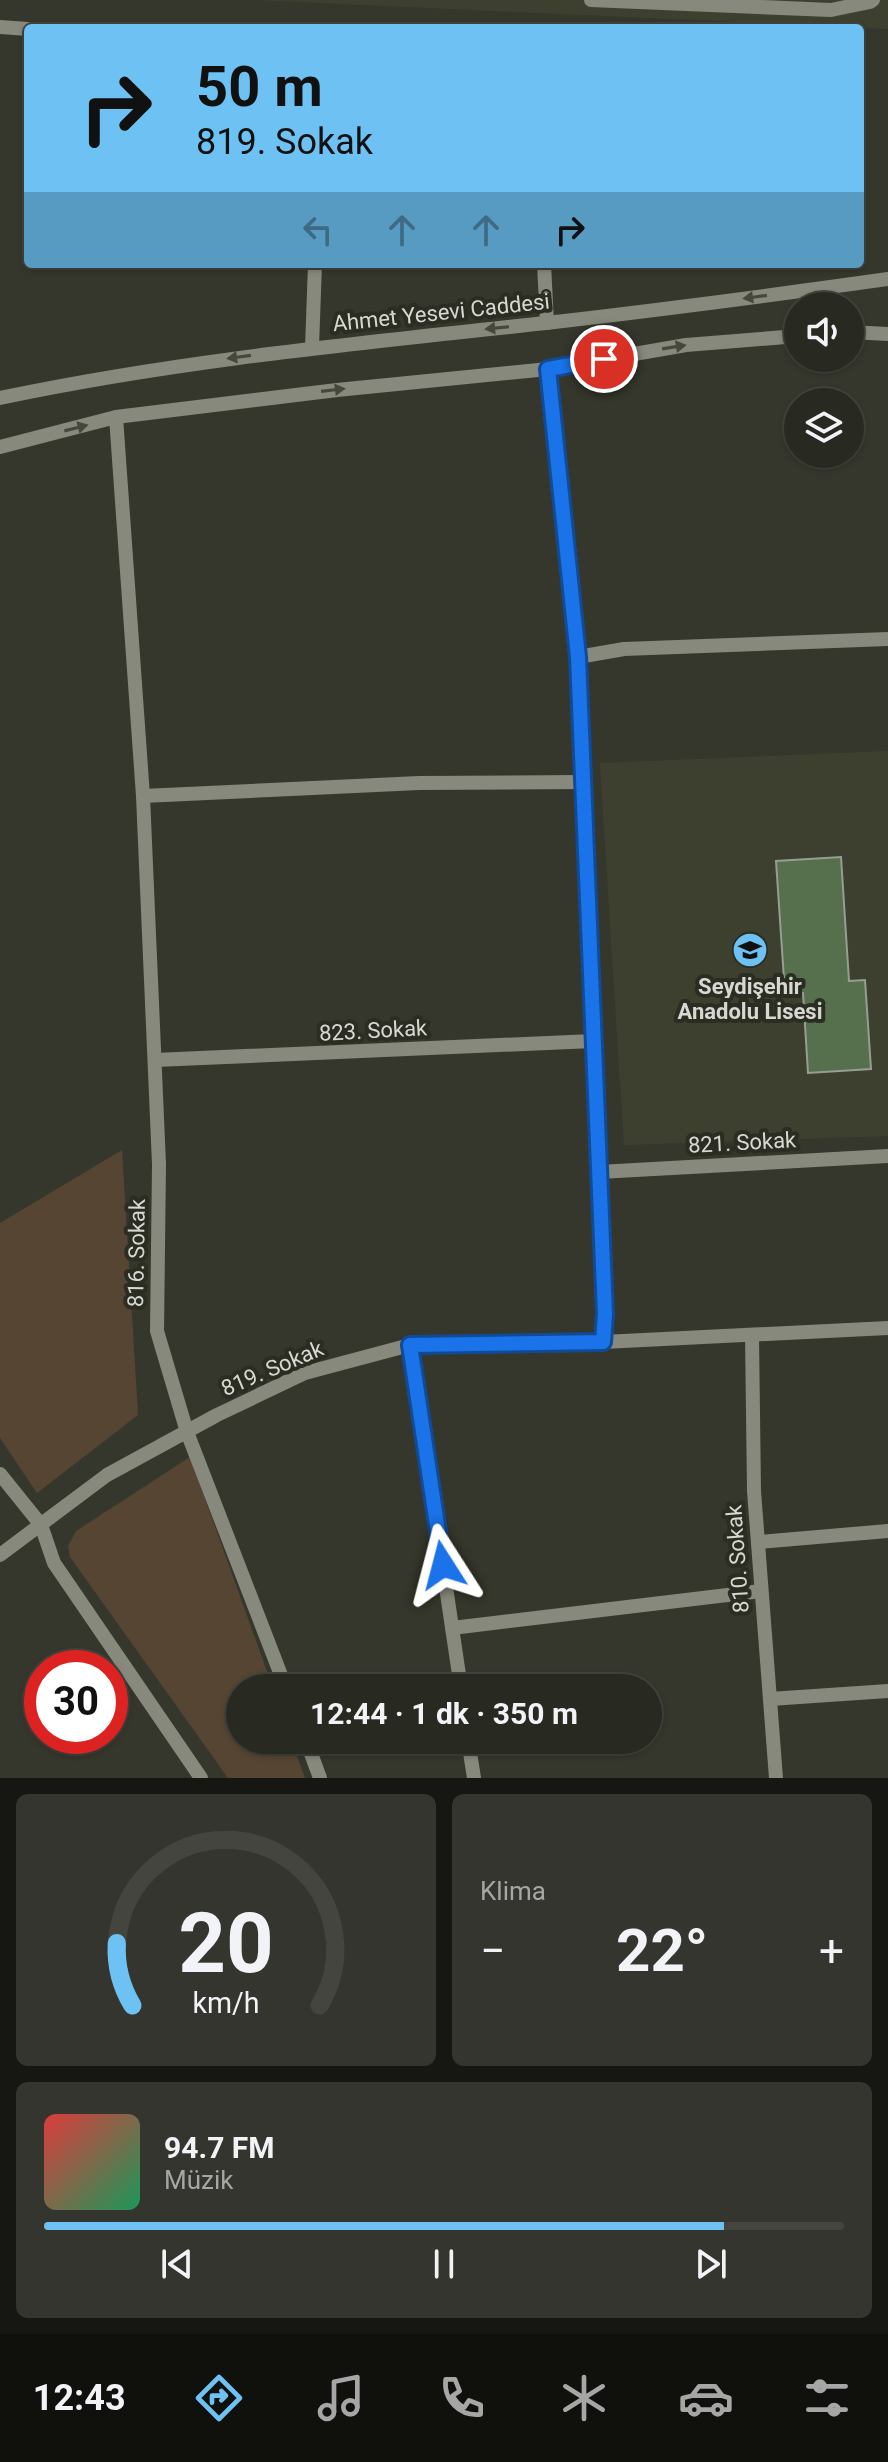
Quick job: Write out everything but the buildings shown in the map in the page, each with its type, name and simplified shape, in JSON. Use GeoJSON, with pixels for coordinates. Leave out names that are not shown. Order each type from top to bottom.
{"type":"FeatureCollection","features":[{"type":"Feature","properties":{"kind":"street"},"geometry":{"type":"LineString","coordinates":[[591,0],[831,10],[873,0]]}},
{"type":"Feature","properties":{"kind":"street"},"geometry":{"type":"LineString","coordinates":[[0,27],[24,29]]}},
{"type":"Feature","properties":{"kind":"street"},"geometry":{"type":"LineString","coordinates":[[312,347],[315,268]]}},
{"type":"Feature","properties":{"kind":"street"},"geometry":{"type":"LineString","coordinates":[[544,268],[547,323]]}},
{"type":"Feature","properties":{"kind":"street","name":"Ahmet Yesevi Caddesi"},"geometry":{"type":"LineString","coordinates":[[0,398],[141,371],[312,347],[547,323],[888,279]]}},
{"type":"Feature","properties":{"kind":"street"},"geometry":{"type":"LineString","coordinates":[[864,333],[888,334]]}},
{"type":"Feature","properties":{"kind":"street"},"geometry":{"type":"LineString","coordinates":[[0,447],[116,417],[337,390],[548,369],[686,345],[784,337]]}},
{"type":"Feature","properties":{"kind":"street"},"geometry":{"type":"LineString","coordinates":[[548,369],[578,657],[605,1314],[603,1342]]}},
{"type":"Feature","properties":{"kind":"street","name":"816. Sokak"},"geometry":{"type":"LineString","coordinates":[[116,417],[143,796],[155,1060],[159,1164],[157,1331],[187,1432],[281,1674]]}},
{"type":"Feature","properties":{"kind":"street"},"geometry":{"type":"LineString","coordinates":[[578,657],[624,649],[888,639]]}},
{"type":"Feature","properties":{"kind":"street"},"geometry":{"type":"LineString","coordinates":[[143,796],[419,783],[583,782]]}},
{"type":"Feature","properties":{"kind":"street","name":"823. Sokak"},"geometry":{"type":"LineString","coordinates":[[155,1060],[593,1041]]}},
{"type":"Feature","properties":{"kind":"street","name":"821. Sokak"},"geometry":{"type":"LineString","coordinates":[[599,1172],[888,1156]]}},
{"type":"Feature","properties":{"kind":"street","name":"819. Sokak"},"geometry":{"type":"LineString","coordinates":[[0,1555],[107,1475],[187,1432],[305,1373],[410,1345],[603,1342],[888,1328]]}},
{"type":"Feature","properties":{"kind":"street","name":"810. Sokak"},"geometry":{"type":"LineString","coordinates":[[752,1336],[754,1491],[776,1778]]}},
{"type":"Feature","properties":{"kind":"street"},"geometry":{"type":"LineString","coordinates":[[410,1345],[459,1674]]}},
{"type":"Feature","properties":{"kind":"street"},"geometry":{"type":"LineString","coordinates":[[0,1474],[41,1525],[54,1563],[201,1778]]}},
{"type":"Feature","properties":{"kind":"street"},"geometry":{"type":"LineString","coordinates":[[758,1542],[888,1531]]}},
{"type":"Feature","properties":{"kind":"street"},"geometry":{"type":"LineString","coordinates":[[452,1628],[761,1591]]}},
{"type":"Feature","properties":{"kind":"street"},"geometry":{"type":"LineString","coordinates":[[770,1699],[888,1691]]}},
{"type":"Feature","properties":{"kind":"street"},"geometry":{"type":"LineString","coordinates":[[311,1754],[320,1778]]}},
{"type":"Feature","properties":{"kind":"street"},"geometry":{"type":"LineString","coordinates":[[470,1754],[474,1778]]}},
{"type":"Feature","properties":{"kind":"shaded area"},"geometry":{"type":"Polygon","coordinates":[[[257,0],[888,0],[888,29],[864,28],[864,24],[779,24],[257,0]]]}},
{"type":"Feature","properties":{"kind":"shaded area","name":"Seydişehir Anadolu Lisesi"},"geometry":{"type":"Polygon","coordinates":[[[888,751],[888,1136],[624,1145],[600,763],[888,751]]]}},
{"type":"Feature","properties":{"kind":"shaded area"},"geometry":{"type":"Polygon","coordinates":[[[122,1150],[138,1415],[37,1493],[0,1438],[0,1223],[122,1150]]]}},
{"type":"Feature","properties":{"kind":"shaded area"},"geometry":{"type":"Polygon","coordinates":[[[190,1457],[268,1674],[226,1674],[226,1754],[296,1754],[305,1778],[228,1778],[70,1557],[68,1546],[76,1531],[190,1457]]]}},
{"type":"Feature","properties":{"kind":"place","name":"Seydişehir Anadolu Lisesi"},"geometry":{"type":"Point","coordinates":[750,950]}},
{"type":"Feature","properties":{"kind":"route"},"geometry":{"type":"LineString","coordinates":[[443,1565],[410,1345],[603,1342],[605,1314],[578,657],[548,369],[604,359]]}}]}
